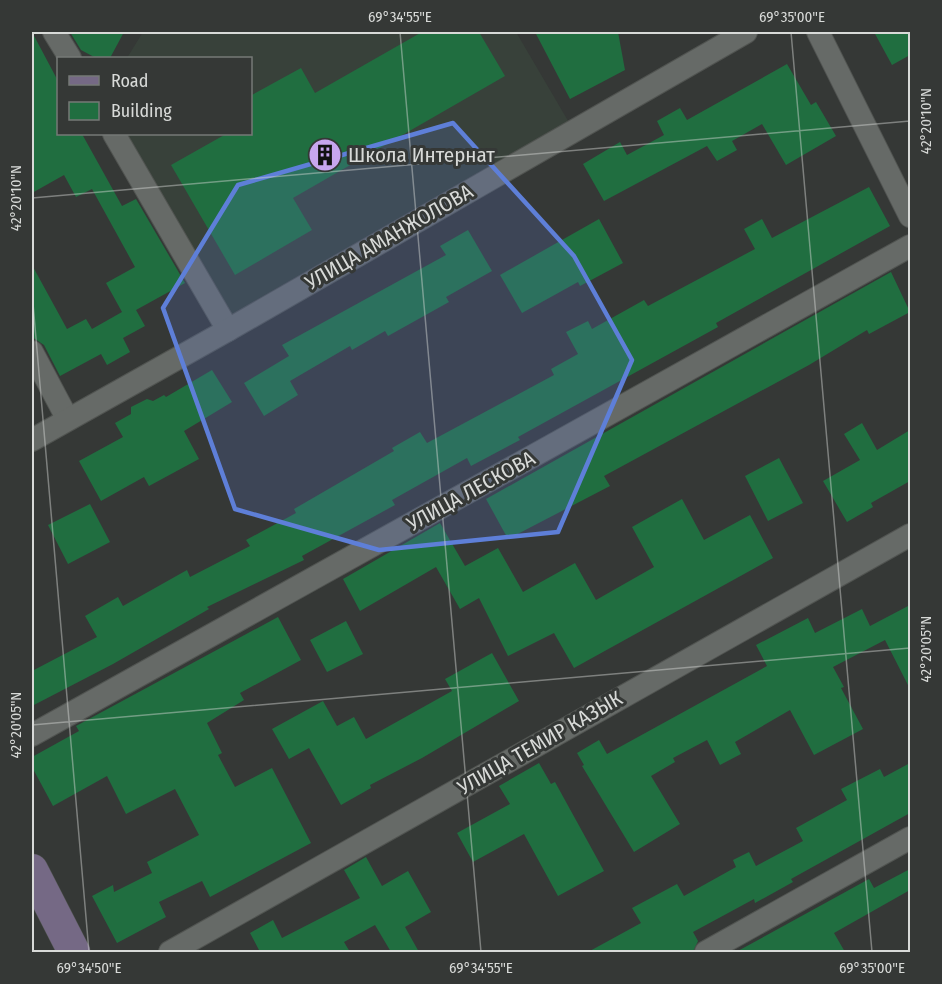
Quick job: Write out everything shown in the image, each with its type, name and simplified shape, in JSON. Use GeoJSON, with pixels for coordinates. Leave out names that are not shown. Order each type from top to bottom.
{"type":"FeatureCollection","features":[{"type":"Feature","properties":{"kind":"main road"},"geometry":{"type":"LineString","coordinates":[[32,870],[74,952]]}},
{"type":"Feature","properties":{"kind":"street"},"geometry":{"type":"LineString","coordinates":[[54,32],[69,57]]}},
{"type":"Feature","properties":{"kind":"street","name":"УЛИЦА АМАНЖОЛОВА"},"geometry":{"type":"LineString","coordinates":[[32,440],[746,32]]}},
{"type":"Feature","properties":{"kind":"street"},"geometry":{"type":"LineString","coordinates":[[818,32],[910,216]]}},
{"type":"Feature","properties":{"kind":"street"},"geometry":{"type":"LineString","coordinates":[[115,135],[228,330]]}},
{"type":"Feature","properties":{"kind":"street","name":"УЛИЦА ЛЕСКОВА"},"geometry":{"type":"LineString","coordinates":[[32,735],[910,246]]}},
{"type":"Feature","properties":{"kind":"street"},"geometry":{"type":"LineString","coordinates":[[32,352],[67,418]]}},
{"type":"Feature","properties":{"kind":"street","name":"УЛИЦА ТЕМИР КАЗЫК"},"geometry":{"type":"LineString","coordinates":[[170,952],[910,535]]}},
{"type":"Feature","properties":{"kind":"street"},"geometry":{"type":"LineString","coordinates":[[706,952],[910,838]]}},
{"type":"Feature","properties":{"kind":"highlighted area"},"geometry":{"type":"Polygon","coordinates":[[[453,123],[574,256],[632,360],[558,532],[379,550],[235,509],[163,308],[238,185],[453,123]]]}},
{"type":"Feature","properties":{"kind":"shaded area"},"geometry":{"type":"Polygon","coordinates":[[[143,32],[516,32],[574,131],[228,330],[115,135],[252,135],[252,57],[128,57],[143,32]]]}},
{"type":"Feature","properties":{"kind":"building"},"geometry":{"type":"Polygon","coordinates":[[[32,32],[57,79],[57,135],[83,135],[122,206],[136,199],[185,283],[136,310],[145,326],[123,338],[130,352],[107,365],[101,354],[60,376],[44,345],[32,337],[32,265],[67,329],[86,319],[92,329],[122,312],[106,283],[135,267],[92,189],[76,197],[64,175],[32,193],[32,32]]]}},
{"type":"Feature","properties":{"kind":"building"},"geometry":{"type":"Polygon","coordinates":[[[70,32],[124,32],[111,57],[94,57],[81,50],[70,32]]]}},
{"type":"Feature","properties":{"kind":"building","name":"Школа Интернат"},"geometry":{"type":"Polygon","coordinates":[[[422,32],[479,32],[505,76],[293,198],[312,230],[235,275],[171,165],[224,135],[252,135],[252,95],[301,68],[315,93],[422,32]]]}},
{"type":"Feature","properties":{"kind":"building"},"geometry":{"type":"Polygon","coordinates":[[[535,32],[618,32],[625,70],[570,99],[535,32]]]}},
{"type":"Feature","properties":{"kind":"building"},"geometry":{"type":"Polygon","coordinates":[[[874,32],[910,32],[910,55],[892,65],[874,32]]]}},
{"type":"Feature","properties":{"kind":"building"},"geometry":{"type":"Polygon","coordinates":[[[787,64],[811,105],[816,102],[836,136],[786,165],[762,124],[732,141],[737,150],[717,161],[707,146],[604,201],[583,164],[620,142],[627,155],[664,135],[657,121],[680,108],[687,120],[787,64]]]}},
{"type":"Feature","properties":{"kind":"building"},"geometry":{"type":"Polygon","coordinates":[[[869,187],[890,226],[716,323],[718,327],[518,437],[520,440],[471,466],[467,458],[392,500],[395,505],[302,556],[304,560],[207,607],[209,609],[113,664],[32,706],[32,671],[97,637],[85,616],[118,597],[123,606],[187,570],[190,577],[250,546],[246,540],[296,513],[294,509],[394,451],[392,448],[420,432],[427,443],[554,375],[551,369],[578,354],[566,332],[588,321],[592,329],[644,300],[648,306],[755,249],[744,229],[762,219],[772,238],[869,187]]]}},
{"type":"Feature","properties":{"kind":"building"},"geometry":{"type":"Polygon","coordinates":[[[599,219],[623,263],[580,286],[578,282],[522,313],[500,275],[599,219]]]}},
{"type":"Feature","properties":{"kind":"building"},"geometry":{"type":"Polygon","coordinates":[[[468,230],[492,271],[446,297],[449,302],[388,336],[385,331],[352,350],[350,346],[290,381],[298,395],[264,416],[244,383],[289,356],[282,345],[446,255],[440,246],[468,230]]]}},
{"type":"Feature","properties":{"kind":"building"},"geometry":{"type":"Polygon","coordinates":[[[891,272],[910,312],[869,334],[867,330],[809,365],[604,476],[610,486],[508,539],[486,499],[891,272]]]}},
{"type":"Feature","properties":{"kind":"building"},"geometry":{"type":"Polygon","coordinates":[[[212,370],[232,402],[184,431],[199,459],[149,486],[144,477],[101,501],[79,461],[123,437],[115,423],[131,414],[131,407],[147,399],[153,401],[164,395],[166,397],[212,370]]]}},
{"type":"Feature","properties":{"kind":"building"},"geometry":{"type":"Polygon","coordinates":[[[862,423],[877,450],[910,430],[910,481],[871,503],[873,507],[847,522],[823,481],[860,460],[844,434],[862,423]]]}},
{"type":"Feature","properties":{"kind":"building"},"geometry":{"type":"Polygon","coordinates":[[[779,458],[803,503],[768,521],[745,476],[779,458]]]}},
{"type":"Feature","properties":{"kind":"building"},"geometry":{"type":"Polygon","coordinates":[[[682,499],[704,540],[750,515],[773,558],[574,668],[554,633],[508,656],[479,598],[460,609],[436,567],[360,611],[343,579],[440,523],[465,566],[498,548],[523,592],[575,563],[596,600],[654,567],[632,527],[682,499]]]}},
{"type":"Feature","properties":{"kind":"building"},"geometry":{"type":"Polygon","coordinates":[[[90,504],[110,542],[68,564],[48,525],[90,504]]]}},
{"type":"Feature","properties":{"kind":"building"},"geometry":{"type":"Polygon","coordinates":[[[910,605],[910,689],[885,640],[833,667],[844,687],[841,688],[863,729],[814,755],[790,710],[735,742],[741,754],[720,765],[707,740],[673,758],[675,762],[651,776],[680,824],[634,852],[582,766],[584,765],[577,753],[599,740],[607,754],[767,666],[756,645],[808,618],[815,633],[862,609],[870,626],[910,605]]]}},
{"type":"Feature","properties":{"kind":"building"},"geometry":{"type":"Polygon","coordinates":[[[278,617],[301,660],[240,693],[244,700],[207,723],[222,753],[218,755],[235,787],[272,768],[311,843],[210,897],[202,881],[159,902],[166,917],[117,943],[92,896],[113,885],[114,892],[152,873],[147,862],[199,835],[175,789],[126,814],[107,776],[53,806],[32,767],[32,757],[79,731],[76,726],[278,617]]]}},
{"type":"Feature","properties":{"kind":"building"},"geometry":{"type":"Polygon","coordinates":[[[346,621],[363,654],[327,672],[310,640],[346,621]]]}},
{"type":"Feature","properties":{"kind":"building"},"geometry":{"type":"Polygon","coordinates":[[[492,653],[519,701],[422,758],[370,785],[371,788],[341,805],[309,748],[289,759],[272,729],[323,701],[337,726],[354,717],[366,739],[452,691],[445,679],[492,653]]]}},
{"type":"Feature","properties":{"kind":"building"},"geometry":{"type":"Polygon","coordinates":[[[539,763],[551,784],[555,782],[604,871],[558,896],[524,834],[473,862],[457,833],[510,804],[499,786],[539,763]]]}},
{"type":"Feature","properties":{"kind":"building"},"geometry":{"type":"Polygon","coordinates":[[[910,763],[910,813],[791,879],[793,882],[755,903],[754,899],[693,932],[698,941],[693,952],[588,952],[641,923],[632,908],[677,884],[684,896],[736,867],[733,860],[749,852],[756,866],[803,841],[796,828],[847,800],[841,789],[880,769],[884,777],[910,763]]]}},
{"type":"Feature","properties":{"kind":"building"},"geometry":{"type":"Polygon","coordinates":[[[366,857],[382,886],[408,871],[431,912],[405,927],[419,952],[391,952],[375,925],[344,942],[350,952],[254,952],[259,950],[250,933],[273,920],[282,938],[360,898],[344,870],[366,857]]]}},
{"type":"Feature","properties":{"kind":"building"},"geometry":{"type":"Polygon","coordinates":[[[910,869],[910,890],[834,933],[845,952],[736,952],[869,879],[874,888],[910,869]]]}},
{"type":"Feature","properties":{"kind":"place","name":"Школа Интернат"},"geometry":{"type":"Point","coordinates":[325,155]}}]}
